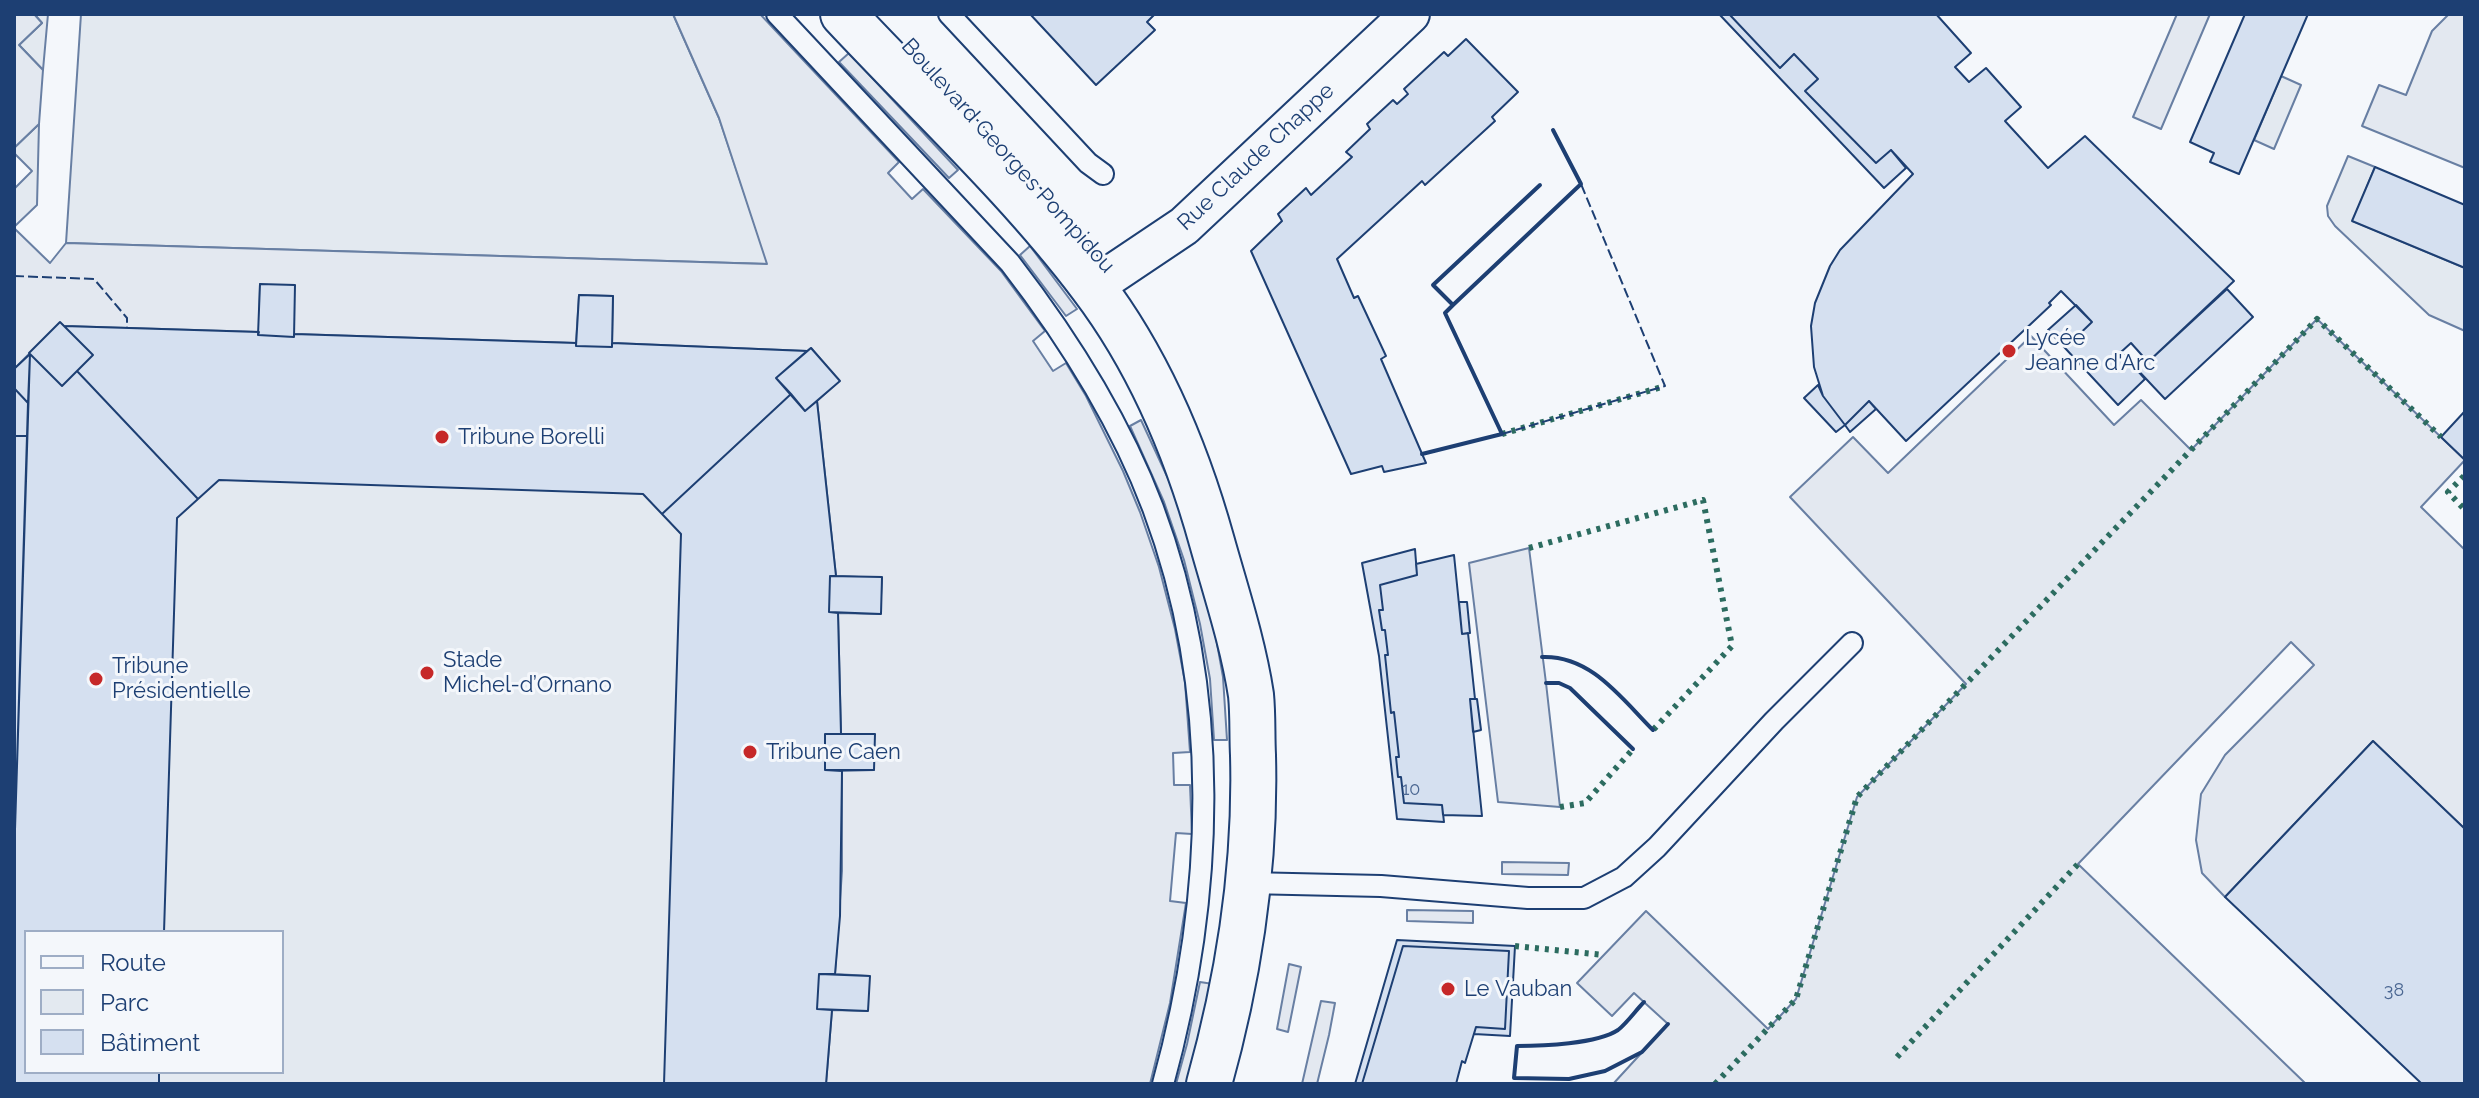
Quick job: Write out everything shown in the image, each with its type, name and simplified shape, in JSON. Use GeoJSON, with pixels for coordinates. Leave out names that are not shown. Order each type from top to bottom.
{"type":"FeatureCollection","features":[{"type":"Feature","properties":{"kind":"street","name":"Boulevard Georges Pompidou"},"geometry":{"type":"LineString","coordinates":[[843,14],[1142,317],[1186,396],[1217,470],[1244,554],[1275,690],[1280,768],[1261,884],[1209,1084]]}},
{"type":"Feature","properties":{"kind":"street","name":"Boulevard Georges Pompidou"},"geometry":{"type":"LineString","coordinates":[[881,14],[1017,160],[1103,280]]}},
{"type":"Feature","properties":{"kind":"street","name":"Rue Claude Chappe"},"geometry":{"type":"LineString","coordinates":[[1103,280],[1184,226],[1410,14]]}},
{"type":"Feature","properties":{"kind":"street","name":"Boulevard Georges Pompidou"},"geometry":{"type":"LineString","coordinates":[[1240,1084],[1261,996],[1261,884]]}},
{"type":"Feature","properties":{"kind":"lane"},"geometry":{"type":"LineString","coordinates":[[777,14],[1010,263],[1036,297],[1097,390],[1152,507],[1184,614],[1197,681],[1204,808],[1193,939],[1183,1006],[1163,1084]]}},
{"type":"Feature","properties":{"kind":"lane"},"geometry":{"type":"LineString","coordinates":[[949,14],[1088,163],[1103,174]]}},
{"type":"Feature","properties":{"kind":"lane"},"geometry":{"type":"LineString","coordinates":[[1261,884],[1381,886],[1528,898],[1584,898],[1624,877],[1657,847],[1774,721],[1852,643]]}},
{"type":"Feature","properties":{"kind":"green space"},"geometry":{"type":"Polygon","coordinates":[[[34,14],[48,14],[43,70],[19,45],[42,23],[34,14]]]}},
{"type":"Feature","properties":{"kind":"green space"},"geometry":{"type":"Polygon","coordinates":[[[81,14],[673,14],[719,118],[768,264],[66,243],[81,14]]]}},
{"type":"Feature","properties":{"kind":"green space"},"geometry":{"type":"Polygon","coordinates":[[[2281,76],[2301,85],[2274,149],[2254,140],[2281,76]]]}},
{"type":"Feature","properties":{"kind":"green space"},"geometry":{"type":"Polygon","coordinates":[[[39,124],[37,205],[14,227],[14,189],[32,171],[14,153],[14,148],[39,124]]]}},
{"type":"Feature","properties":{"kind":"green space"},"geometry":{"type":"Polygon","coordinates":[[[2348,156],[2375,167],[2353,221],[2465,268],[2465,331],[2429,315],[2328,216],[2327,206],[2348,156]]]}},
{"type":"Feature","properties":{"kind":"green space","name":"Stade Michel-d’Ornano"},"geometry":{"type":"Polygon","coordinates":[[[260,284],[294,334],[576,343],[579,295],[613,296],[811,348],[840,381],[817,401],[836,576],[882,577],[881,614],[838,613],[841,734],[874,770],[842,771],[842,871],[836,974],[870,976],[868,1011],[832,1010],[826,1084],[14,1084],[14,369],[60,322],[259,332],[260,284]]]}},
{"type":"Feature","properties":{"kind":"shaded area"},"geometry":{"type":"Polygon","coordinates":[[[14,14],[34,14],[42,23],[19,45],[43,70],[39,124],[14,148],[14,14]]]}},
{"type":"Feature","properties":{"kind":"shaded area"},"geometry":{"type":"Polygon","coordinates":[[[673,14],[760,14],[899,162],[888,173],[912,199],[923,189],[1001,271],[1045,331],[1033,341],[1053,371],[1066,363],[1123,471],[1159,567],[1175,629],[1185,682],[1190,752],[1173,753],[1174,785],[1190,785],[1192,834],[1176,833],[1170,901],[1186,903],[1170,1003],[1150,1084],[826,1084],[832,1010],[867,1011],[869,976],[835,974],[842,871],[842,771],[874,770],[841,734],[838,613],[880,614],[882,578],[836,576],[817,401],[839,381],[811,348],[807,351],[612,343],[613,296],[579,295],[576,343],[294,334],[260,284],[259,332],[64,326],[60,323],[14,369],[14,228],[50,263],[66,243],[767,264],[719,118],[673,14]]]}},
{"type":"Feature","properties":{"kind":"shaded area"},"geometry":{"type":"Polygon","coordinates":[[[2177,14],[2210,14],[2161,129],[2133,117],[2177,14]]]}},
{"type":"Feature","properties":{"kind":"shaded area"},"geometry":{"type":"Polygon","coordinates":[[[2449,14],[2465,14],[2465,168],[2362,126],[2379,85],[2406,95],[2432,31],[2449,14]]]}},
{"type":"Feature","properties":{"kind":"shaded area"},"geometry":{"type":"Polygon","coordinates":[[[849,53],[958,170],[949,178],[839,62],[849,53]]]}},
{"type":"Feature","properties":{"kind":"shaded area"},"geometry":{"type":"Polygon","coordinates":[[[1030,246],[1077,309],[1066,316],[1020,255],[1030,246]]]}},
{"type":"Feature","properties":{"kind":"shaded area"},"geometry":{"type":"Polygon","coordinates":[[[2317,319],[2465,460],[2421,507],[2465,550],[2465,829],[2373,741],[2225,897],[2202,873],[2196,840],[2201,794],[2225,755],[2314,665],[2291,642],[2078,864],[2306,1084],[1613,1084],[1668,1024],[1634,993],[1612,1016],[1577,983],[1646,911],[1768,1029],[1796,999],[1857,797],[1966,684],[1790,497],[1853,437],[1888,473],[2031,336],[2114,425],[2141,400],[2191,450],[2317,319]]]}},
{"type":"Feature","properties":{"kind":"shaded area"},"geometry":{"type":"Polygon","coordinates":[[[1141,420],[1177,498],[1213,621],[1223,677],[1227,740],[1214,740],[1210,679],[1200,624],[1184,560],[1164,502],[1130,426],[1141,420]]]}},
{"type":"Feature","properties":{"kind":"shaded area"},"geometry":{"type":"Polygon","coordinates":[[[1529,548],[1560,807],[1498,802],[1469,563],[1529,548]]]}},
{"type":"Feature","properties":{"kind":"shaded area"},"geometry":{"type":"Polygon","coordinates":[[[1502,862],[1569,863],[1568,875],[1502,874],[1502,862]]]}},
{"type":"Feature","properties":{"kind":"shaded area"},"geometry":{"type":"Polygon","coordinates":[[[1407,910],[1473,911],[1473,923],[1407,921],[1407,910]]]}},
{"type":"Feature","properties":{"kind":"shaded area"},"geometry":{"type":"Polygon","coordinates":[[[1289,964],[1301,967],[1288,1032],[1277,1029],[1289,964]]]}},
{"type":"Feature","properties":{"kind":"shaded area"},"geometry":{"type":"Polygon","coordinates":[[[1200,982],[1213,984],[1189,1084],[1176,1084],[1187,1044],[1200,982]]]}},
{"type":"Feature","properties":{"kind":"shaded area"},"geometry":{"type":"Polygon","coordinates":[[[1321,1001],[1335,1003],[1329,1035],[1317,1084],[1302,1084],[1321,1001]]]}},
{"type":"Feature","properties":{"kind":"building"},"geometry":{"type":"Polygon","coordinates":[[[1030,14],[1155,14],[1147,22],[1155,30],[1096,85],[1030,14]]]}},
{"type":"Feature","properties":{"kind":"building"},"geometry":{"type":"Polygon","coordinates":[[[1719,14],[1729,14],[1780,68],[1794,54],[1818,79],[1805,91],[1876,163],[1891,150],[1906,168],[1884,188],[1719,14]]]}},
{"type":"Feature","properties":{"kind":"building"},"geometry":{"type":"Polygon","coordinates":[[[1729,14],[1936,14],[1971,53],[1955,67],[1969,82],[1986,68],[2021,107],[2005,121],[2048,168],[2085,136],[2234,281],[2148,362],[2131,343],[2121,352],[2145,379],[2118,405],[2065,348],[2092,322],[2061,291],[2049,303],[2051,305],[1906,441],[1869,401],[1845,425],[1823,396],[1814,367],[1811,326],[1815,303],[1840,250],[1913,174],[1891,150],[1876,163],[1805,91],[1818,79],[1794,54],[1780,68],[1729,14]]]}},
{"type":"Feature","properties":{"kind":"building"},"geometry":{"type":"Polygon","coordinates":[[[2245,14],[2308,14],[2239,174],[2210,162],[2214,153],[2190,142],[2245,14]]]}},
{"type":"Feature","properties":{"kind":"building"},"geometry":{"type":"Polygon","coordinates":[[[1466,39],[1518,92],[1492,117],[1495,121],[1425,185],[1422,181],[1337,259],[1354,298],[1358,296],[1386,356],[1381,359],[1426,463],[1384,472],[1382,466],[1351,474],[1251,251],[1282,221],[1278,214],[1306,188],[1311,195],[1352,157],[1346,152],[1370,129],[1367,124],[1393,100],[1397,104],[1408,94],[1404,89],[1444,52],[1448,56],[1466,39]]]}},
{"type":"Feature","properties":{"kind":"building"},"geometry":{"type":"Polygon","coordinates":[[[2375,167],[2465,205],[2465,268],[2352,221],[2375,167]]]}},
{"type":"Feature","properties":{"kind":"building"},"geometry":{"type":"Polygon","coordinates":[[[260,284],[295,285],[294,337],[258,335],[260,284]]]}},
{"type":"Feature","properties":{"kind":"building"},"geometry":{"type":"Polygon","coordinates":[[[2227,289],[2253,317],[2165,399],[2133,365],[2142,356],[2148,362],[2227,289]]]}},
{"type":"Feature","properties":{"kind":"building"},"geometry":{"type":"Polygon","coordinates":[[[579,295],[613,296],[612,347],[576,346],[579,295]]]}},
{"type":"Feature","properties":{"kind":"building"},"geometry":{"type":"Polygon","coordinates":[[[2076,305],[2092,322],[2065,348],[2048,330],[2076,305]]]}},
{"type":"Feature","properties":{"kind":"building"},"geometry":{"type":"Polygon","coordinates":[[[60,322],[93,355],[62,386],[29,353],[60,322]]]}},
{"type":"Feature","properties":{"kind":"building","name":"Tribune Borelli"},"geometry":{"type":"Polygon","coordinates":[[[64,326],[259,332],[258,335],[294,337],[294,334],[576,343],[576,346],[612,347],[612,343],[807,351],[776,378],[791,394],[662,514],[643,494],[219,480],[198,499],[77,371],[93,355],[64,326]]]}},
{"type":"Feature","properties":{"kind":"building"},"geometry":{"type":"Polygon","coordinates":[[[811,348],[840,381],[805,411],[776,378],[811,348]]]}},
{"type":"Feature","properties":{"kind":"building"},"geometry":{"type":"Polygon","coordinates":[[[30,354],[28,403],[14,388],[14,369],[30,354]]]}},
{"type":"Feature","properties":{"kind":"building","name":"Tribune Présidentielle"},"geometry":{"type":"Polygon","coordinates":[[[30,354],[62,386],[77,371],[198,499],[177,518],[164,930],[24,930],[24,1074],[159,1074],[159,1084],[14,1084],[14,861],[30,354]]]}},
{"type":"Feature","properties":{"kind":"building"},"geometry":{"type":"Polygon","coordinates":[[[1818,385],[1845,425],[1836,432],[1804,398],[1818,385]]]}},
{"type":"Feature","properties":{"kind":"building"},"geometry":{"type":"Polygon","coordinates":[[[14,388],[28,403],[27,436],[14,436],[14,388]]]}},
{"type":"Feature","properties":{"kind":"building","name":"Tribune Caen"},"geometry":{"type":"Polygon","coordinates":[[[791,394],[805,411],[817,401],[836,576],[830,576],[829,612],[838,613],[841,734],[825,734],[825,770],[842,771],[840,916],[835,974],[819,974],[817,1009],[832,1010],[826,1084],[664,1084],[681,534],[662,514],[791,394]]]}},
{"type":"Feature","properties":{"kind":"building"},"geometry":{"type":"Polygon","coordinates":[[[1869,401],[1876,409],[1850,432],[1845,425],[1869,401]]]}},
{"type":"Feature","properties":{"kind":"building"},"geometry":{"type":"Polygon","coordinates":[[[2465,411],[2465,460],[2441,437],[2465,411]]]}},
{"type":"Feature","properties":{"kind":"building"},"geometry":{"type":"Polygon","coordinates":[[[14,436],[27,436],[14,861],[14,436]]]}},
{"type":"Feature","properties":{"kind":"building"},"geometry":{"type":"Polygon","coordinates":[[[1415,549],[1417,575],[1380,585],[1383,610],[1379,610],[1382,630],[1385,630],[1391,713],[1394,712],[1399,757],[1396,757],[1398,777],[1401,777],[1404,803],[1442,805],[1444,822],[1397,819],[1379,656],[1362,563],[1415,549]]]}},
{"type":"Feature","properties":{"kind":"building"},"geometry":{"type":"Polygon","coordinates":[[[1454,555],[1462,634],[1468,633],[1475,699],[1470,699],[1482,816],[1443,815],[1442,805],[1404,803],[1401,777],[1398,777],[1396,757],[1399,757],[1394,712],[1391,713],[1385,630],[1382,630],[1379,610],[1383,610],[1380,585],[1417,575],[1416,564],[1454,555]]]}},
{"type":"Feature","properties":{"kind":"building"},"geometry":{"type":"Polygon","coordinates":[[[830,576],[882,577],[881,614],[829,612],[830,576]]]}},
{"type":"Feature","properties":{"kind":"building"},"geometry":{"type":"Polygon","coordinates":[[[1459,602],[1467,602],[1470,633],[1462,634],[1459,602]]]}},
{"type":"Feature","properties":{"kind":"building"},"geometry":{"type":"Polygon","coordinates":[[[1470,699],[1477,699],[1481,730],[1473,732],[1470,699]]]}},
{"type":"Feature","properties":{"kind":"building"},"geometry":{"type":"Polygon","coordinates":[[[825,734],[875,734],[874,770],[825,770],[825,734]]]}},
{"type":"Feature","properties":{"kind":"building"},"geometry":{"type":"Polygon","coordinates":[[[2373,741],[2465,829],[2465,1084],[2422,1084],[2225,897],[2373,741]]]}},
{"type":"Feature","properties":{"kind":"building"},"geometry":{"type":"Polygon","coordinates":[[[1397,940],[1515,946],[1510,1036],[1474,1034],[1476,1027],[1505,1029],[1509,951],[1403,946],[1362,1084],[1355,1084],[1397,940]]]}},
{"type":"Feature","properties":{"kind":"building","name":"Le Vauban"},"geometry":{"type":"Polygon","coordinates":[[[1403,946],[1509,951],[1505,1029],[1476,1027],[1456,1084],[1362,1084],[1403,946]]]}},
{"type":"Feature","properties":{"kind":"building"},"geometry":{"type":"Polygon","coordinates":[[[819,974],[870,976],[868,1011],[817,1009],[819,974]]]}},
{"type":"Feature","properties":{"kind":"hedge"},"geometry":{"type":"LineString","coordinates":[[1715,1084],[1796,999],[1857,797],[2317,319],[2441,437]]}},
{"type":"Feature","properties":{"kind":"hedge"},"geometry":{"type":"LineString","coordinates":[[1502,434],[1665,386]]}},
{"type":"Feature","properties":{"kind":"hedge"},"geometry":{"type":"LineString","coordinates":[[2464,476],[2448,492],[2465,510]]}},
{"type":"Feature","properties":{"kind":"hedge"},"geometry":{"type":"LineString","coordinates":[[1529,548],[1703,500],[1732,646],[1653,730]]}},
{"type":"Feature","properties":{"kind":"hedge"},"geometry":{"type":"LineString","coordinates":[[1560,807],[1585,803],[1633,749]]}},
{"type":"Feature","properties":{"kind":"hedge"},"geometry":{"type":"LineString","coordinates":[[1897,1057],[2078,864]]}},
{"type":"Feature","properties":{"kind":"hedge"},"geometry":{"type":"LineString","coordinates":[[1515,946],[1604,955]]}},
{"type":"Feature","properties":{"kind":"fence"},"geometry":{"type":"LineString","coordinates":[[1502,434],[1665,386],[1581,184]]}},
{"type":"Feature","properties":{"kind":"fence"},"geometry":{"type":"LineString","coordinates":[[14,276],[94,279],[127,318],[127,328]]}},
{"type":"Feature","properties":{"kind":"wall"},"geometry":{"type":"LineString","coordinates":[[1540,185],[1433,285],[1453,305],[1581,184],[1553,130]]}},
{"type":"Feature","properties":{"kind":"wall"},"geometry":{"type":"LineString","coordinates":[[1422,454],[1502,434],[1445,313],[1453,305]]}},
{"type":"Feature","properties":{"kind":"wall"},"geometry":{"type":"LineString","coordinates":[[1542,657],[1560,658],[1590,671],[1617,692],[1653,730]]}},
{"type":"Feature","properties":{"kind":"wall"},"geometry":{"type":"LineString","coordinates":[[1546,683],[1559,683],[1570,688],[1633,749]]}},
{"type":"Feature","properties":{"kind":"wall"},"geometry":{"type":"LineString","coordinates":[[1644,1002],[1618,1030],[1609,1035],[1569,1043],[1517,1046],[1514,1078],[1569,1079],[1605,1071],[1642,1052],[1668,1024]]}},
{"type":"Feature","properties":{"kind":"place","name":"Lycée Jeanne d'Arc"},"geometry":{"type":"Point","coordinates":[2009,351]}},
{"type":"Feature","properties":{"kind":"place","name":"Tribune Borelli"},"geometry":{"type":"Point","coordinates":[442,437]}},
{"type":"Feature","properties":{"kind":"place","name":"Stade Michel-d’Ornano"},"geometry":{"type":"Point","coordinates":[427,673]}},
{"type":"Feature","properties":{"kind":"place","name":"Tribune Présidentielle"},"geometry":{"type":"Point","coordinates":[96,679]}},
{"type":"Feature","properties":{"kind":"place","name":"Tribune Caen"},"geometry":{"type":"Point","coordinates":[750,752]}},
{"type":"Feature","properties":{"kind":"place","name":"Le Vauban"},"geometry":{"type":"Point","coordinates":[1448,989]}}]}
